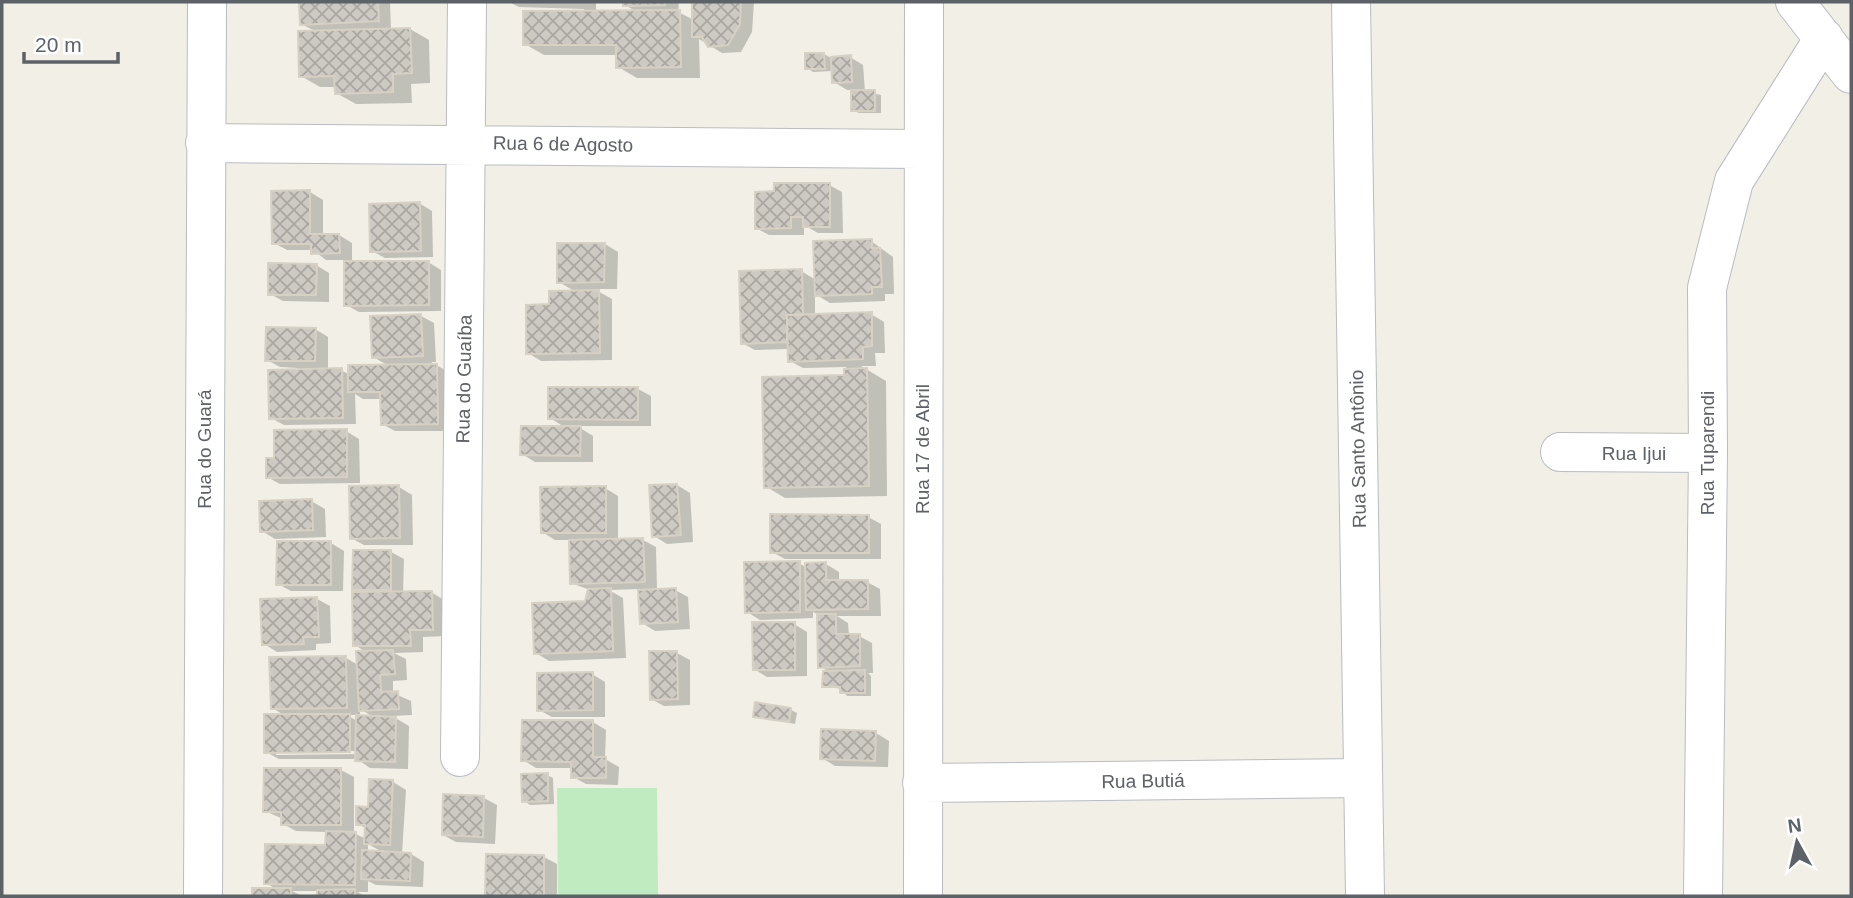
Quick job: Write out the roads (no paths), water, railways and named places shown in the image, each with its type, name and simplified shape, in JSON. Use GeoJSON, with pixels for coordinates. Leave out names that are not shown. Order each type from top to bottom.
{"type":"FeatureCollection","features":[{"type":"Feature","properties":{"kind":"street","name":"Rua do Guará"},"geometry":{"type":"LineString","coordinates":[[203,896],[207,2]]}},
{"type":"Feature","properties":{"kind":"street","name":"Rua do Guaíba"},"geometry":{"type":"LineString","coordinates":[[460,757],[467,2]]}},
{"type":"Feature","properties":{"kind":"street","name":"Rua 17 de Abril"},"geometry":{"type":"LineString","coordinates":[[923,896],[921,149],[924,2]]}},
{"type":"Feature","properties":{"kind":"street","name":"Rua Santo Antônio"},"geometry":{"type":"LineString","coordinates":[[1351,2],[1365,896]]}},
{"type":"Feature","properties":{"kind":"street"},"geometry":{"type":"LineString","coordinates":[[1796,2],[1851,74]]}},
{"type":"Feature","properties":{"kind":"street","name":"Rua Tuparendi"},"geometry":{"type":"LineString","coordinates":[[1703,896],[1708,453],[1706,288],[1734,181],[1824,38]]}},
{"type":"Feature","properties":{"kind":"street","name":"Rua 6 de Agosto"},"geometry":{"type":"LineString","coordinates":[[205,143],[467,143],[921,149]]}},
{"type":"Feature","properties":{"kind":"street","name":"Rua Ijui"},"geometry":{"type":"LineString","coordinates":[[1560,452],[1708,453]]}},
{"type":"Feature","properties":{"kind":"street","name":"Rua Butiá"},"geometry":{"type":"LineString","coordinates":[[922,783],[1363,778]]}}]}
